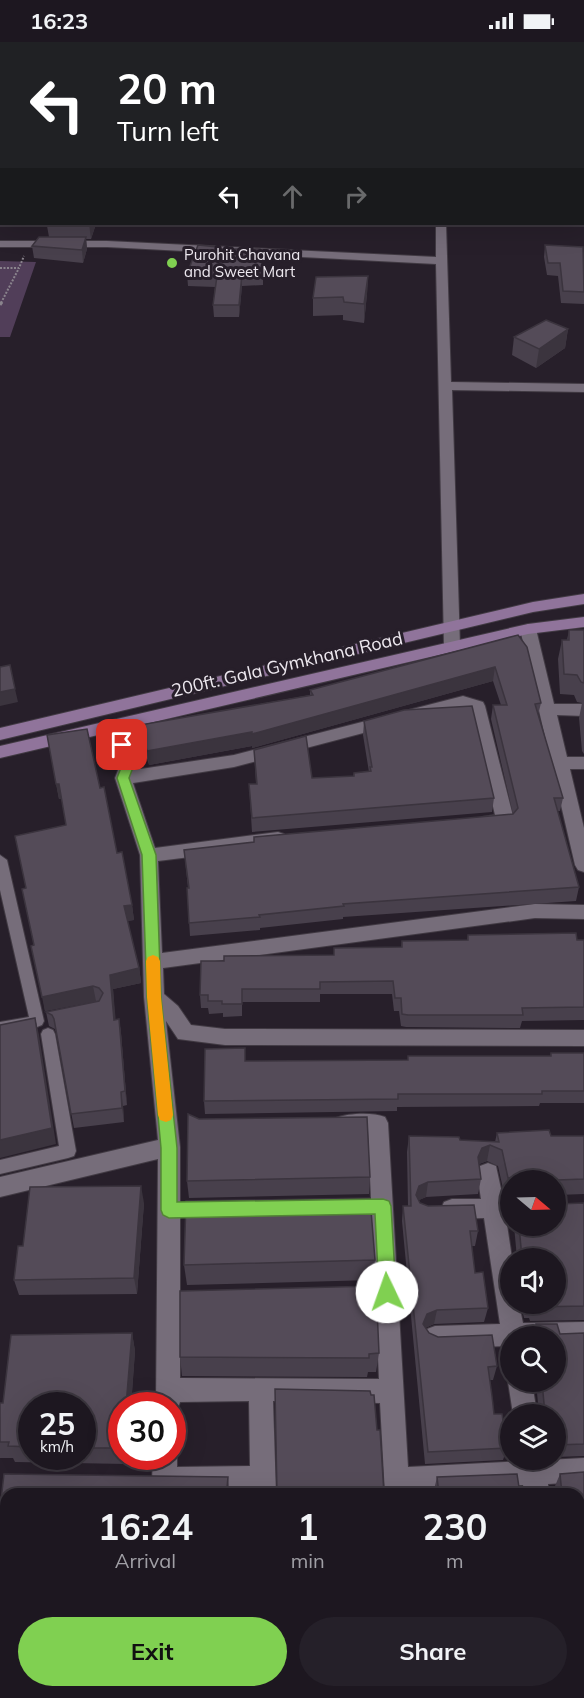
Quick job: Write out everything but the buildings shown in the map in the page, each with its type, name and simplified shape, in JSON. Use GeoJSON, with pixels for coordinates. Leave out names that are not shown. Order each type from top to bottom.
{"type":"FeatureCollection","features":[{"type":"Feature","properties":{"kind":"street"},"geometry":{"type":"LineString","coordinates":[[441,225],[452,646]]}},
{"type":"Feature","properties":{"kind":"street"},"geometry":{"type":"LineString","coordinates":[[0,244],[107,244],[443,261]]}},
{"type":"Feature","properties":{"kind":"street"},"geometry":{"type":"LineString","coordinates":[[447,386],[584,388]]}},
{"type":"Feature","properties":{"kind":"street"},"geometry":{"type":"LineString","coordinates":[[0,734],[533,607],[584,599]]}},
{"type":"Feature","properties":{"kind":"street","name":"200ft. Gala Gymkhana Road"},"geometry":{"type":"LineString","coordinates":[[0,753],[452,646],[528,629],[584,622]]}},
{"type":"Feature","properties":{"kind":"street"},"geometry":{"type":"LineString","coordinates":[[528,629],[584,865]]}},
{"type":"Feature","properties":{"kind":"street"},"geometry":{"type":"LineString","coordinates":[[123,778],[234,761],[463,701],[477,706],[506,820],[471,823]]}},
{"type":"Feature","properties":{"kind":"street"},"geometry":{"type":"LineString","coordinates":[[548,709],[584,710]]}},
{"type":"Feature","properties":{"kind":"street"},"geometry":{"type":"LineString","coordinates":[[115,725],[128,765],[123,778],[149,855],[154,997],[169,1148],[168,1392]]}},
{"type":"Feature","properties":{"kind":"street"},"geometry":{"type":"LineString","coordinates":[[560,764],[584,763]]}},
{"type":"Feature","properties":{"kind":"street"},"geometry":{"type":"LineString","coordinates":[[149,855],[299,837]]}},
{"type":"Feature","properties":{"kind":"street"},"geometry":{"type":"LineString","coordinates":[[153,962],[535,911],[584,912]]}},
{"type":"Feature","properties":{"kind":"street"},"geometry":{"type":"LineString","coordinates":[[154,997],[171,1012],[185,1034],[225,1037],[584,1038]]}},
{"type":"Feature","properties":{"kind":"street"},"geometry":{"type":"LineString","coordinates":[[319,1124],[378,1123],[392,1391],[405,1486],[584,1470]]}},
{"type":"Feature","properties":{"kind":"street"},"geometry":{"type":"LineString","coordinates":[[0,1187],[169,1148]]}},
{"type":"Feature","properties":{"kind":"street"},"geometry":{"type":"LineString","coordinates":[[488,1173],[500,1203]]}},
{"type":"Feature","properties":{"kind":"street"},"geometry":{"type":"LineString","coordinates":[[359,1206],[383,1206]]}},
{"type":"Feature","properties":{"kind":"street"},"geometry":{"type":"LineString","coordinates":[[427,1209],[500,1208]]}},
{"type":"Feature","properties":{"kind":"street"},"geometry":{"type":"LineString","coordinates":[[169,1210],[192,1210]]}},
{"type":"Feature","properties":{"kind":"street"},"geometry":{"type":"LineString","coordinates":[[504,1236],[512,1326]]}},
{"type":"Feature","properties":{"kind":"street"},"geometry":{"type":"LineString","coordinates":[[364,1293],[387,1292]]}},
{"type":"Feature","properties":{"kind":"street"},"geometry":{"type":"LineString","coordinates":[[169,1298],[192,1298]]}},
{"type":"Feature","properties":{"kind":"street"},"geometry":{"type":"LineString","coordinates":[[566,1334],[584,1333]]}},
{"type":"Feature","properties":{"kind":"street"},"geometry":{"type":"LineString","coordinates":[[435,1337],[500,1335]]}},
{"type":"Feature","properties":{"kind":"street"},"geometry":{"type":"LineString","coordinates":[[186,1396],[261,1389],[392,1391]]}},
{"type":"Feature","properties":{"kind":"street"},"geometry":{"type":"LineString","coordinates":[[156,1472],[263,1486],[261,1389]]}},
{"type":"Feature","properties":{"kind":"lane"},"geometry":{"type":"LineString","coordinates":[[0,860],[44,1024],[68,1151],[0,1167]]}},
{"type":"Feature","properties":{"kind":"lane"},"geometry":{"type":"LineString","coordinates":[[0,1028],[44,1024]]}},
{"type":"Feature","properties":{"kind":"path"},"geometry":{"type":"LineString","coordinates":[[0,304],[23,261],[26,244]]}},
{"type":"Feature","properties":{"kind":"path"},"geometry":{"type":"LineString","coordinates":[[0,268],[19,268]]}},
{"type":"Feature","properties":{"kind":"shaded area"},"geometry":{"type":"Polygon","coordinates":[[[0,261],[36,262],[10,337],[0,337],[0,261]]]}},
{"type":"Feature","properties":{"kind":"slow traffic"},"geometry":{"type":"LineString","coordinates":[[153,961],[154,997],[166,1115]]}},
{"type":"Feature","properties":{"kind":"place","name":"Purohit Chavana and Sweet Mart"},"geometry":{"type":"Point","coordinates":[172,263]}},
{"type":"Feature","properties":{"kind":"route"},"geometry":{"type":"LineString","coordinates":[[122,745],[128,765],[123,778],[149,855],[154,997],[169,1148],[169,1210],[383,1206],[387,1292]]}}]}
